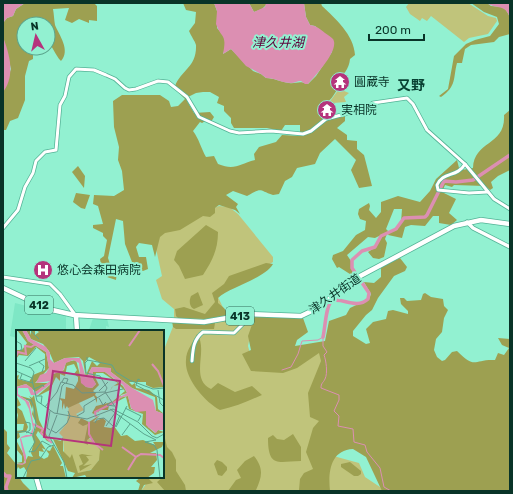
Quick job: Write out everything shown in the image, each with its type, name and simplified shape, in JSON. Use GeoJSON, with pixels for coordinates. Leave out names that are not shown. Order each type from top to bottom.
{"type":"FeatureCollection","features":[{"type":"Feature","properties":{"kind":"highway","name":"津久井街道"},"geometry":{"type":"LineString","coordinates":[[76,316],[204,322],[250,314],[293,316],[309,314],[320,307],[338,290],[358,277],[450,228],[467,222],[486,220],[510,224]]}},
{"type":"Feature","properties":{"kind":"highway","name":"412"},"geometry":{"type":"LineString","coordinates":[[3,288],[53,311],[76,316]]}},
{"type":"Feature","properties":{"kind":"highway"},"geometry":{"type":"LineString","coordinates":[[76,316],[77,330]]}},
{"type":"Feature","properties":{"kind":"highway"},"geometry":{"type":"LineString","coordinates":[[36,478],[40,491]]}},
{"type":"Feature","properties":{"kind":"main road"},"geometry":{"type":"LineString","coordinates":[[467,222],[473,228],[510,247]]}},
{"type":"Feature","properties":{"kind":"street"},"geometry":{"type":"LineString","coordinates":[[3,228],[18,210],[25,187],[33,173],[36,161],[45,152],[56,150],[60,105],[65,96],[69,77],[76,69],[94,70],[106,74],[130,90],[158,81],[168,82],[187,98],[199,117],[230,131],[239,132],[271,131],[303,134],[311,131],[326,119],[360,110],[373,103],[407,98],[413,104],[426,130],[465,164],[498,202],[510,209]]}},
{"type":"Feature","properties":{"kind":"street"},"geometry":{"type":"LineString","coordinates":[[465,164],[460,171],[442,177],[437,185],[439,190],[488,192]]}},
{"type":"Feature","properties":{"kind":"street"},"geometry":{"type":"LineString","coordinates":[[3,277],[50,284],[60,294],[76,316]]}},
{"type":"Feature","properties":{"kind":"street"},"geometry":{"type":"LineString","coordinates":[[192,361],[194,342],[197,336],[203,332],[234,333],[247,320],[250,314]]}},
{"type":"Feature","properties":{"kind":"shaded area"},"geometry":{"type":"Polygon","coordinates":[[[25,3],[94,3],[97,6],[97,21],[89,20],[89,23],[79,19],[72,23],[65,20],[69,8],[53,9],[54,16],[16,16],[16,56],[33,56],[33,59],[29,61],[25,76],[25,100],[18,118],[10,121],[6,130],[3,130],[3,92],[11,69],[3,37],[3,23],[7,18],[13,16],[16,9],[25,3]]]}},
{"type":"Feature","properties":{"kind":"shaded area"},"geometry":{"type":"Polygon","coordinates":[[[183,3],[214,3],[217,11],[217,28],[225,37],[226,46],[223,54],[231,49],[253,71],[266,78],[289,83],[302,82],[308,84],[316,76],[332,52],[333,40],[315,26],[310,25],[306,17],[304,3],[321,3],[322,6],[348,34],[354,48],[355,55],[350,59],[347,69],[337,82],[340,86],[330,100],[321,106],[319,112],[325,120],[345,114],[345,121],[337,128],[347,135],[347,140],[357,141],[357,149],[364,155],[372,186],[359,188],[351,170],[356,160],[335,139],[320,153],[315,164],[297,168],[292,177],[285,181],[279,194],[273,195],[258,190],[247,196],[233,191],[226,195],[238,204],[236,207],[240,214],[235,210],[219,205],[215,208],[215,213],[210,217],[203,216],[180,230],[165,233],[160,237],[155,257],[152,245],[139,243],[136,247],[139,257],[146,257],[148,269],[143,271],[138,269],[132,262],[125,244],[123,221],[116,219],[108,258],[111,267],[117,271],[116,280],[107,277],[102,270],[100,259],[104,256],[107,240],[103,236],[103,233],[93,228],[93,225],[103,224],[98,206],[93,204],[94,195],[114,196],[124,190],[122,171],[118,160],[119,147],[114,127],[113,101],[122,95],[160,95],[169,101],[171,107],[178,106],[185,99],[176,90],[175,86],[191,63],[196,52],[195,42],[189,31],[195,23],[196,12],[186,10],[183,3]],[[210,92],[196,93],[188,97],[187,101],[194,113],[210,112],[214,117],[211,122],[207,120],[202,123],[200,122],[193,131],[206,157],[214,156],[218,164],[229,167],[241,165],[255,160],[254,154],[259,147],[276,142],[282,135],[300,136],[300,125],[285,125],[281,131],[267,128],[234,128],[231,123],[231,118],[224,111],[224,106],[217,103],[219,97],[210,92]]]}},
{"type":"Feature","properties":{"kind":"shaded area"},"geometry":{"type":"Polygon","coordinates":[[[249,3],[266,3],[266,5],[262,9],[254,12],[249,3]]]}},
{"type":"Feature","properties":{"kind":"shaded area"},"geometry":{"type":"Polygon","coordinates":[[[409,3],[468,3],[488,16],[496,18],[497,21],[488,34],[469,38],[464,42],[431,16],[427,21],[422,18],[420,21],[410,14],[406,7],[409,3]]]}},
{"type":"Feature","properties":{"kind":"shaded area"},"geometry":{"type":"Polygon","coordinates":[[[471,3],[487,3],[491,6],[502,7],[506,10],[510,17],[510,34],[499,37],[494,42],[471,45],[465,49],[462,63],[457,63],[454,82],[450,89],[441,97],[439,96],[448,89],[454,56],[466,44],[490,36],[499,24],[497,17],[484,12],[471,3]]]}},
{"type":"Feature","properties":{"kind":"shaded area"},"geometry":{"type":"Polygon","coordinates":[[[56,27],[65,47],[64,57],[61,61],[57,56],[56,27]]]}},
{"type":"Feature","properties":{"kind":"shaded area"},"geometry":{"type":"Polygon","coordinates":[[[339,89],[349,93],[344,97],[346,102],[333,103],[324,108],[326,114],[322,116],[319,109],[328,104],[339,89]]]}},
{"type":"Feature","properties":{"kind":"shaded area"},"geometry":{"type":"Polygon","coordinates":[[[510,110],[510,170],[498,176],[491,182],[493,188],[490,190],[485,186],[454,185],[452,187],[445,185],[442,192],[456,199],[449,213],[457,220],[451,225],[439,223],[439,216],[433,216],[425,226],[411,225],[405,227],[402,238],[388,235],[390,231],[397,230],[401,223],[402,209],[394,209],[386,229],[388,231],[385,239],[387,243],[384,257],[379,259],[373,258],[368,252],[376,247],[380,240],[379,236],[375,238],[368,237],[347,255],[351,261],[353,276],[339,267],[337,268],[332,259],[333,255],[343,251],[356,235],[365,230],[366,221],[360,219],[358,214],[359,209],[369,203],[369,210],[376,218],[381,212],[381,202],[398,196],[420,202],[430,191],[436,179],[457,160],[459,168],[462,170],[473,168],[475,159],[479,152],[500,132],[503,125],[504,115],[510,110]]]}},
{"type":"Feature","properties":{"kind":"shaded area"},"geometry":{"type":"Polygon","coordinates":[[[78,166],[85,176],[84,188],[72,172],[78,166]]]}},
{"type":"Feature","properties":{"kind":"shaded area"},"geometry":{"type":"Polygon","coordinates":[[[76,193],[90,195],[85,209],[73,202],[76,193]]]}},
{"type":"Feature","properties":{"kind":"shaded area"},"geometry":{"type":"Polygon","coordinates":[[[219,206],[229,207],[238,214],[273,257],[273,262],[217,295],[229,320],[254,316],[248,346],[252,361],[299,359],[324,351],[326,454],[359,463],[365,477],[386,491],[141,491],[149,480],[148,478],[164,478],[164,357],[165,347],[174,324],[174,309],[162,299],[156,280],[162,276],[155,244],[158,231],[219,206]]]}},
{"type":"Feature","properties":{"kind":"shaded area"},"geometry":{"type":"Polygon","coordinates":[[[206,225],[218,232],[214,255],[203,275],[185,279],[179,266],[174,260],[177,251],[206,225]]]}},
{"type":"Feature","properties":{"kind":"shaded area"},"geometry":{"type":"Polygon","coordinates":[[[400,258],[407,267],[405,271],[394,276],[378,298],[372,310],[353,331],[353,336],[366,344],[370,343],[366,329],[373,322],[386,319],[388,311],[393,310],[408,314],[408,311],[401,304],[400,298],[404,298],[407,301],[421,300],[423,294],[425,293],[431,297],[443,299],[444,306],[448,310],[444,318],[442,332],[436,339],[434,350],[437,357],[442,361],[445,360],[452,352],[457,351],[463,357],[472,362],[495,360],[498,353],[504,355],[509,348],[502,345],[498,338],[510,339],[510,491],[382,491],[366,457],[353,449],[345,450],[339,453],[335,458],[330,470],[330,491],[299,490],[300,479],[304,473],[313,469],[306,452],[313,428],[319,421],[310,417],[308,393],[321,361],[319,353],[297,368],[283,373],[251,371],[242,354],[251,350],[248,336],[255,316],[303,318],[308,332],[297,340],[295,346],[325,341],[329,321],[346,315],[350,308],[369,299],[371,294],[364,282],[374,283],[381,277],[381,267],[400,258]]]}},
{"type":"Feature","properties":{"kind":"shaded area"},"geometry":{"type":"Polygon","coordinates":[[[266,263],[273,264],[262,274],[230,290],[218,298],[218,303],[229,315],[205,319],[178,318],[176,316],[175,309],[184,307],[205,314],[215,302],[212,293],[224,284],[229,276],[266,263]]]}},
{"type":"Feature","properties":{"kind":"shaded area"},"geometry":{"type":"Polygon","coordinates":[[[198,292],[203,305],[194,309],[190,305],[190,299],[191,296],[198,292]]]}},
{"type":"Feature","properties":{"kind":"shaded area"},"geometry":{"type":"Polygon","coordinates":[[[15,303],[66,316],[66,330],[16,330],[16,338],[10,336],[15,303]]]}},
{"type":"Feature","properties":{"kind":"shaded area"},"geometry":{"type":"Polygon","coordinates":[[[93,318],[107,318],[109,327],[106,326],[106,330],[89,330],[93,318]]]}},
{"type":"Feature","properties":{"kind":"shaded area"},"geometry":{"type":"Polygon","coordinates":[[[172,321],[215,323],[214,329],[176,329],[173,327],[172,321]]]}},
{"type":"Feature","properties":{"kind":"shaded area"},"geometry":{"type":"Polygon","coordinates":[[[197,334],[201,348],[201,378],[205,384],[211,389],[218,383],[235,392],[252,386],[262,395],[236,406],[220,410],[208,401],[192,382],[186,367],[187,353],[197,334]]]}},
{"type":"Feature","properties":{"kind":"shaded area"},"geometry":{"type":"Polygon","coordinates":[[[3,428],[7,432],[7,444],[10,448],[7,453],[16,464],[16,478],[20,478],[31,491],[3,491],[3,428]]]}},
{"type":"Feature","properties":{"kind":"shaded area"},"geometry":{"type":"Polygon","coordinates":[[[164,434],[167,447],[172,452],[176,460],[176,471],[185,485],[186,491],[165,491],[157,482],[164,478],[164,434]]]}},
{"type":"Feature","properties":{"kind":"shaded area"},"geometry":{"type":"Polygon","coordinates":[[[293,434],[301,447],[301,461],[281,462],[273,459],[270,455],[268,438],[273,435],[277,439],[284,440],[293,434]]]}},
{"type":"Feature","properties":{"kind":"shaded area"},"geometry":{"type":"Polygon","coordinates":[[[254,456],[261,469],[261,477],[256,490],[228,491],[236,480],[241,478],[237,470],[245,461],[254,456]]]}},
{"type":"Feature","properties":{"kind":"shaded area"},"geometry":{"type":"Polygon","coordinates":[[[217,460],[222,462],[227,467],[227,470],[222,476],[218,475],[214,464],[217,460]]]}},
{"type":"Feature","properties":{"kind":"shaded area"},"geometry":{"type":"Polygon","coordinates":[[[350,462],[361,471],[361,474],[354,476],[341,467],[341,464],[350,462]]]}},
{"type":"Feature","properties":{"kind":"shaded area"},"geometry":{"type":"Polygon","coordinates":[[[140,478],[148,478],[153,483],[144,485],[141,491],[138,491],[140,484],[136,481],[140,478]]]}},
{"type":"Feature","properties":{"kind":"water"},"geometry":{"type":"Polygon","coordinates":[[[3,3],[25,3],[16,9],[13,16],[7,18],[3,23],[3,3]]]}},
{"type":"Feature","properties":{"kind":"water","name":"津久井湖"},"geometry":{"type":"Polygon","coordinates":[[[214,3],[249,3],[254,12],[265,7],[266,3],[304,3],[306,17],[310,25],[315,26],[333,39],[333,50],[326,63],[308,84],[301,81],[288,83],[266,78],[246,66],[231,49],[223,54],[224,39],[216,24],[217,11],[214,3]]]}},
{"type":"Feature","properties":{"kind":"water"},"geometry":{"type":"Polygon","coordinates":[[[487,3],[510,3],[510,18],[506,10],[487,3]]]}},
{"type":"Feature","properties":{"kind":"water"},"geometry":{"type":"Polygon","coordinates":[[[3,37],[9,57],[10,71],[7,85],[3,92],[3,37]]]}},
{"type":"Feature","properties":{"kind":"waterway"},"geometry":{"type":"LineString","coordinates":[[323,337],[328,307],[332,301],[336,300],[359,303],[368,299],[369,293],[352,268],[352,260],[362,251],[375,247],[381,236],[396,229],[404,218],[425,217],[444,181],[456,182],[473,180],[510,155]]}},
{"type":"Feature","properties":{"kind":"waterway"},"geometry":{"type":"LineString","coordinates":[[323,337],[323,346],[327,352],[324,355],[327,370],[321,388],[339,395],[339,400],[334,411],[339,416],[338,426],[353,429],[354,442],[365,445],[367,452],[380,468],[384,487],[391,491]]}},
{"type":"Feature","properties":{"kind":"waterway"},"geometry":{"type":"LineString","coordinates":[[282,370],[291,367],[298,354],[302,341],[318,340],[323,337]]}},
{"type":"Feature","properties":{"kind":"waterway"},"geometry":{"type":"LineString","coordinates":[[3,473],[6,476],[10,476],[6,487],[7,491]]}},
{"type":"Feature","properties":{"kind":"place","name":"圓蔵寺"},"geometry":{"type":"Point","coordinates":[340,82]}},
{"type":"Feature","properties":{"kind":"place","name":"実相院"},"geometry":{"type":"Point","coordinates":[327,110]}},
{"type":"Feature","properties":{"kind":"place","name":"悠心会森田病院"},"geometry":{"type":"Point","coordinates":[43,270]}},
{"type":"Feature","properties":{"kind":"district","name":"又野"},"geometry":{"type":"Point","coordinates":[411,85]}}]}
